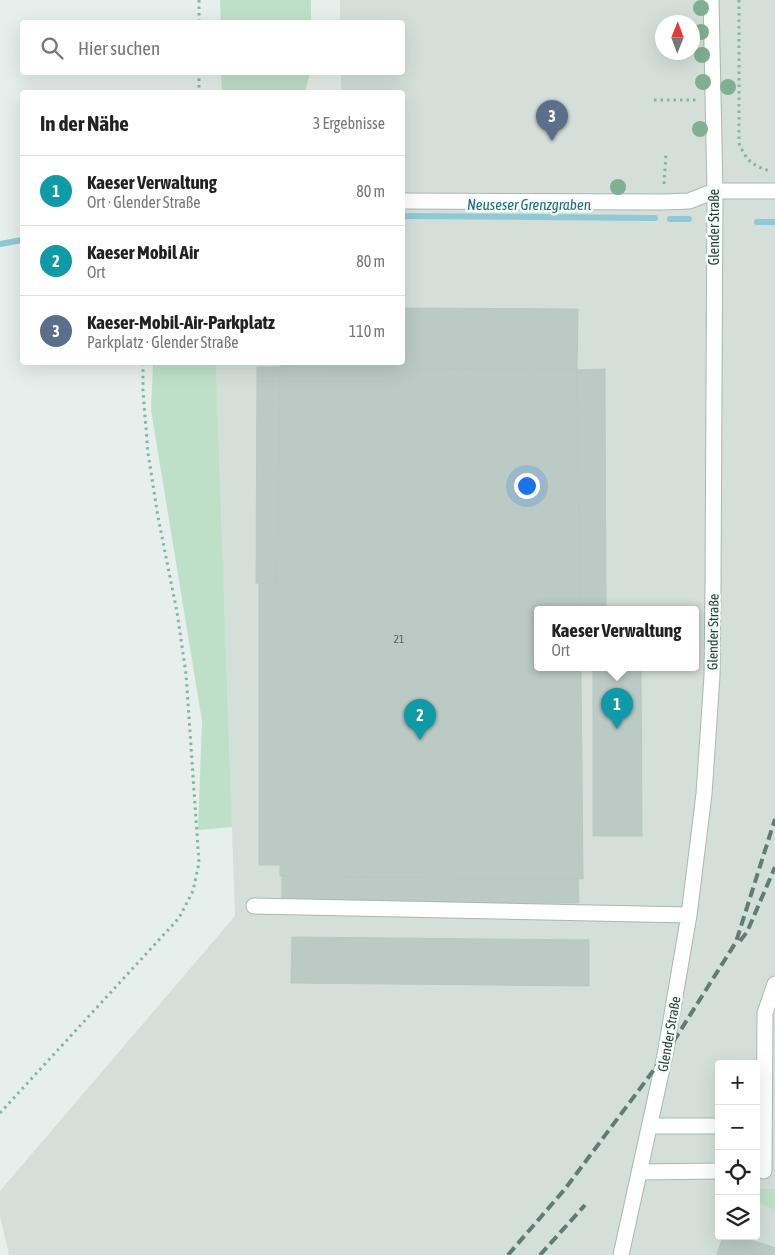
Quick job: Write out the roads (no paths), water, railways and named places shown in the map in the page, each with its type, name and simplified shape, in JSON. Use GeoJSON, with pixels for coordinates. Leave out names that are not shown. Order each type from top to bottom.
{"type":"FeatureCollection","features":[{"type":"Feature","properties":{"kind":"street","name":"Glender Straße"},"geometry":{"type":"LineString","coordinates":[[621,1255],[666,1055],[689,915],[704,794],[712,676],[715,191],[711,0]]}},
{"type":"Feature","properties":{"kind":"street"},"geometry":{"type":"LineString","coordinates":[[405,201],[664,202],[690,201],[715,191],[775,191]]}},
{"type":"Feature","properties":{"kind":"street"},"geometry":{"type":"LineString","coordinates":[[254,906],[689,915]]}},
{"type":"Feature","properties":{"kind":"street"},"geometry":{"type":"LineString","coordinates":[[765,1170],[764,1013],[775,984]]}},
{"type":"Feature","properties":{"kind":"street"},"geometry":{"type":"LineString","coordinates":[[651,1126],[715,1126]]}},
{"type":"Feature","properties":{"kind":"street"},"geometry":{"type":"LineString","coordinates":[[639,1172],[715,1171]]}},
{"type":"Feature","properties":{"kind":"waterway","name":"Neuseser Grenzgraben"},"geometry":{"type":"LineString","coordinates":[[405,216],[655,218]]}},
{"type":"Feature","properties":{"kind":"waterway","name":"Neuseser Grenzgraben"},"geometry":{"type":"LineString","coordinates":[[670,219],[689,219]]}},
{"type":"Feature","properties":{"kind":"waterway","name":"Neuseser Grenzgraben"},"geometry":{"type":"LineString","coordinates":[[757,222],[775,222]]}},
{"type":"Feature","properties":{"kind":"waterway","name":"Neuseser Grenzgraben"},"geometry":{"type":"LineString","coordinates":[[0,244],[20,240]]}},
{"type":"Feature","properties":{"kind":"railway"},"geometry":{"type":"LineString","coordinates":[[508,1255],[565,1189],[665,1055],[736,942],[775,819]]}},
{"type":"Feature","properties":{"kind":"railway"},"geometry":{"type":"LineString","coordinates":[[740,941],[747,932],[775,867]]}},
{"type":"Feature","properties":{"kind":"railway"},"geometry":{"type":"LineString","coordinates":[[540,1255],[585,1205]]}},
{"type":"Feature","properties":{"kind":"place","name":"Kaeser-Mobil-Air-Parkplatz"},"geometry":{"type":"Point","coordinates":[552,141]}},
{"type":"Feature","properties":{"kind":"place","name":"Kaeser Verwaltung"},"geometry":{"type":"Point","coordinates":[617,729]}},
{"type":"Feature","properties":{"kind":"place","name":"Kaeser Mobil Air"},"geometry":{"type":"Point","coordinates":[420,740]}}]}
